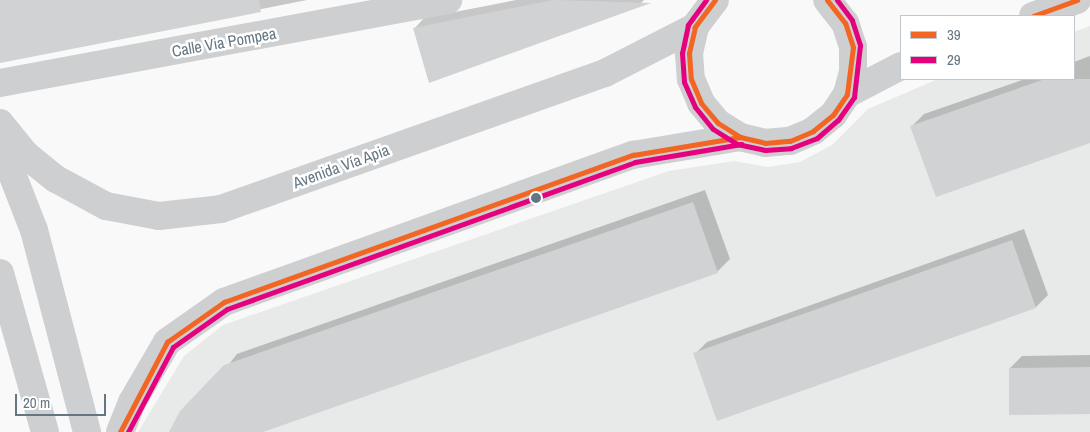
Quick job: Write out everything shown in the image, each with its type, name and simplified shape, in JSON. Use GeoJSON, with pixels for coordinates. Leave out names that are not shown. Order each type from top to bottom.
{"type":"FeatureCollection","features":[{"type":"Feature","properties":{"kind":"street","name":"Calle Via Pompea"},"geometry":{"type":"LineString","coordinates":[[0,83],[391,6],[448,0]]}},
{"type":"Feature","properties":{"kind":"street"},"geometry":{"type":"LineString","coordinates":[[713,1],[695,27],[689,53],[694,87],[718,123],[740,136],[765,142],[790,141],[813,131],[833,116],[847,94],[854,71],[853,47],[845,23],[827,0]]}},
{"type":"Feature","properties":{"kind":"street"},"geometry":{"type":"LineString","coordinates":[[1036,15],[1077,0]]}},
{"type":"Feature","properties":{"kind":"street","name":"Avenida Vía Apia"},"geometry":{"type":"LineString","coordinates":[[0,123],[26,155],[56,180],[106,206],[159,216],[221,209],[605,72],[695,27]]}},
{"type":"Feature","properties":{"kind":"street"},"geometry":{"type":"LineString","coordinates":[[847,94],[900,67]]}},
{"type":"Feature","properties":{"kind":"street"},"geometry":{"type":"LineString","coordinates":[[120,432],[132,402],[167,342],[224,302],[633,155],[740,136]]}},
{"type":"Feature","properties":{"kind":"street"},"geometry":{"type":"LineString","coordinates":[[0,143],[34,230],[87,432]]}},
{"type":"Feature","properties":{"kind":"street"},"geometry":{"type":"LineString","coordinates":[[0,273],[45,432]]}},
{"type":"Feature","properties":{"kind":"shaded area"},"geometry":{"type":"Polygon","coordinates":[[[1090,26],[1090,432],[138,432],[184,356],[223,325],[669,171],[734,161],[768,167],[800,162],[832,145],[868,109],[936,80],[1075,80],[1075,32],[1090,26]]]}},
{"type":"Feature","properties":{"kind":"building"},"geometry":{"type":"Polygon","coordinates":[[[0,0],[259,0],[261,12],[0,63],[0,0]]]}},
{"type":"Feature","properties":{"kind":"building"},"geometry":{"type":"Polygon","coordinates":[[[553,0],[651,3],[429,83],[413,28],[553,0]]]}},
{"type":"Feature","properties":{"kind":"building"},"geometry":{"type":"Polygon","coordinates":[[[1090,79],[1090,143],[936,197],[910,126],[1042,80],[1090,79]]]}},
{"type":"Feature","properties":{"kind":"building"},"geometry":{"type":"Polygon","coordinates":[[[693,202],[718,273],[263,432],[169,432],[180,411],[224,365],[693,202]]]}},
{"type":"Feature","properties":{"kind":"building"},"geometry":{"type":"Polygon","coordinates":[[[1012,240],[1036,308],[717,421],[693,353],[1012,240]]]}},
{"type":"Feature","properties":{"kind":"building"},"geometry":{"type":"Polygon","coordinates":[[[1090,367],[1090,414],[1009,415],[1009,368],[1090,367]]]}},
{"type":"Feature","properties":{"kind":"transit line","name":"29"},"geometry":{"type":"LineString","coordinates":[[706,0],[688,25],[682,53],[684,82],[695,107],[713,129],[737,144],[765,150],[791,148],[817,138],[838,120],[854,97],[860,45],[852,20],[837,0]]}},
{"type":"Feature","properties":{"kind":"transit line","name":"39"},"geometry":{"type":"LineString","coordinates":[[715,0],[695,27],[689,53],[691,79],[701,103],[718,123],[740,137],[765,143],[790,141],[813,131],[833,115],[847,94],[853,47],[845,23],[827,0]]}},
{"type":"Feature","properties":{"kind":"transit line","name":"39"},"geometry":{"type":"LineString","coordinates":[[1036,15],[1077,0]]}},
{"type":"Feature","properties":{"kind":"transit line","name":"39"},"geometry":{"type":"LineString","coordinates":[[120,432],[167,342],[224,302],[633,155],[740,137]]}},
{"type":"Feature","properties":{"kind":"transit line","name":"29"},"geometry":{"type":"LineString","coordinates":[[128,432],[173,347],[227,309],[635,162],[741,144]]}}]}
